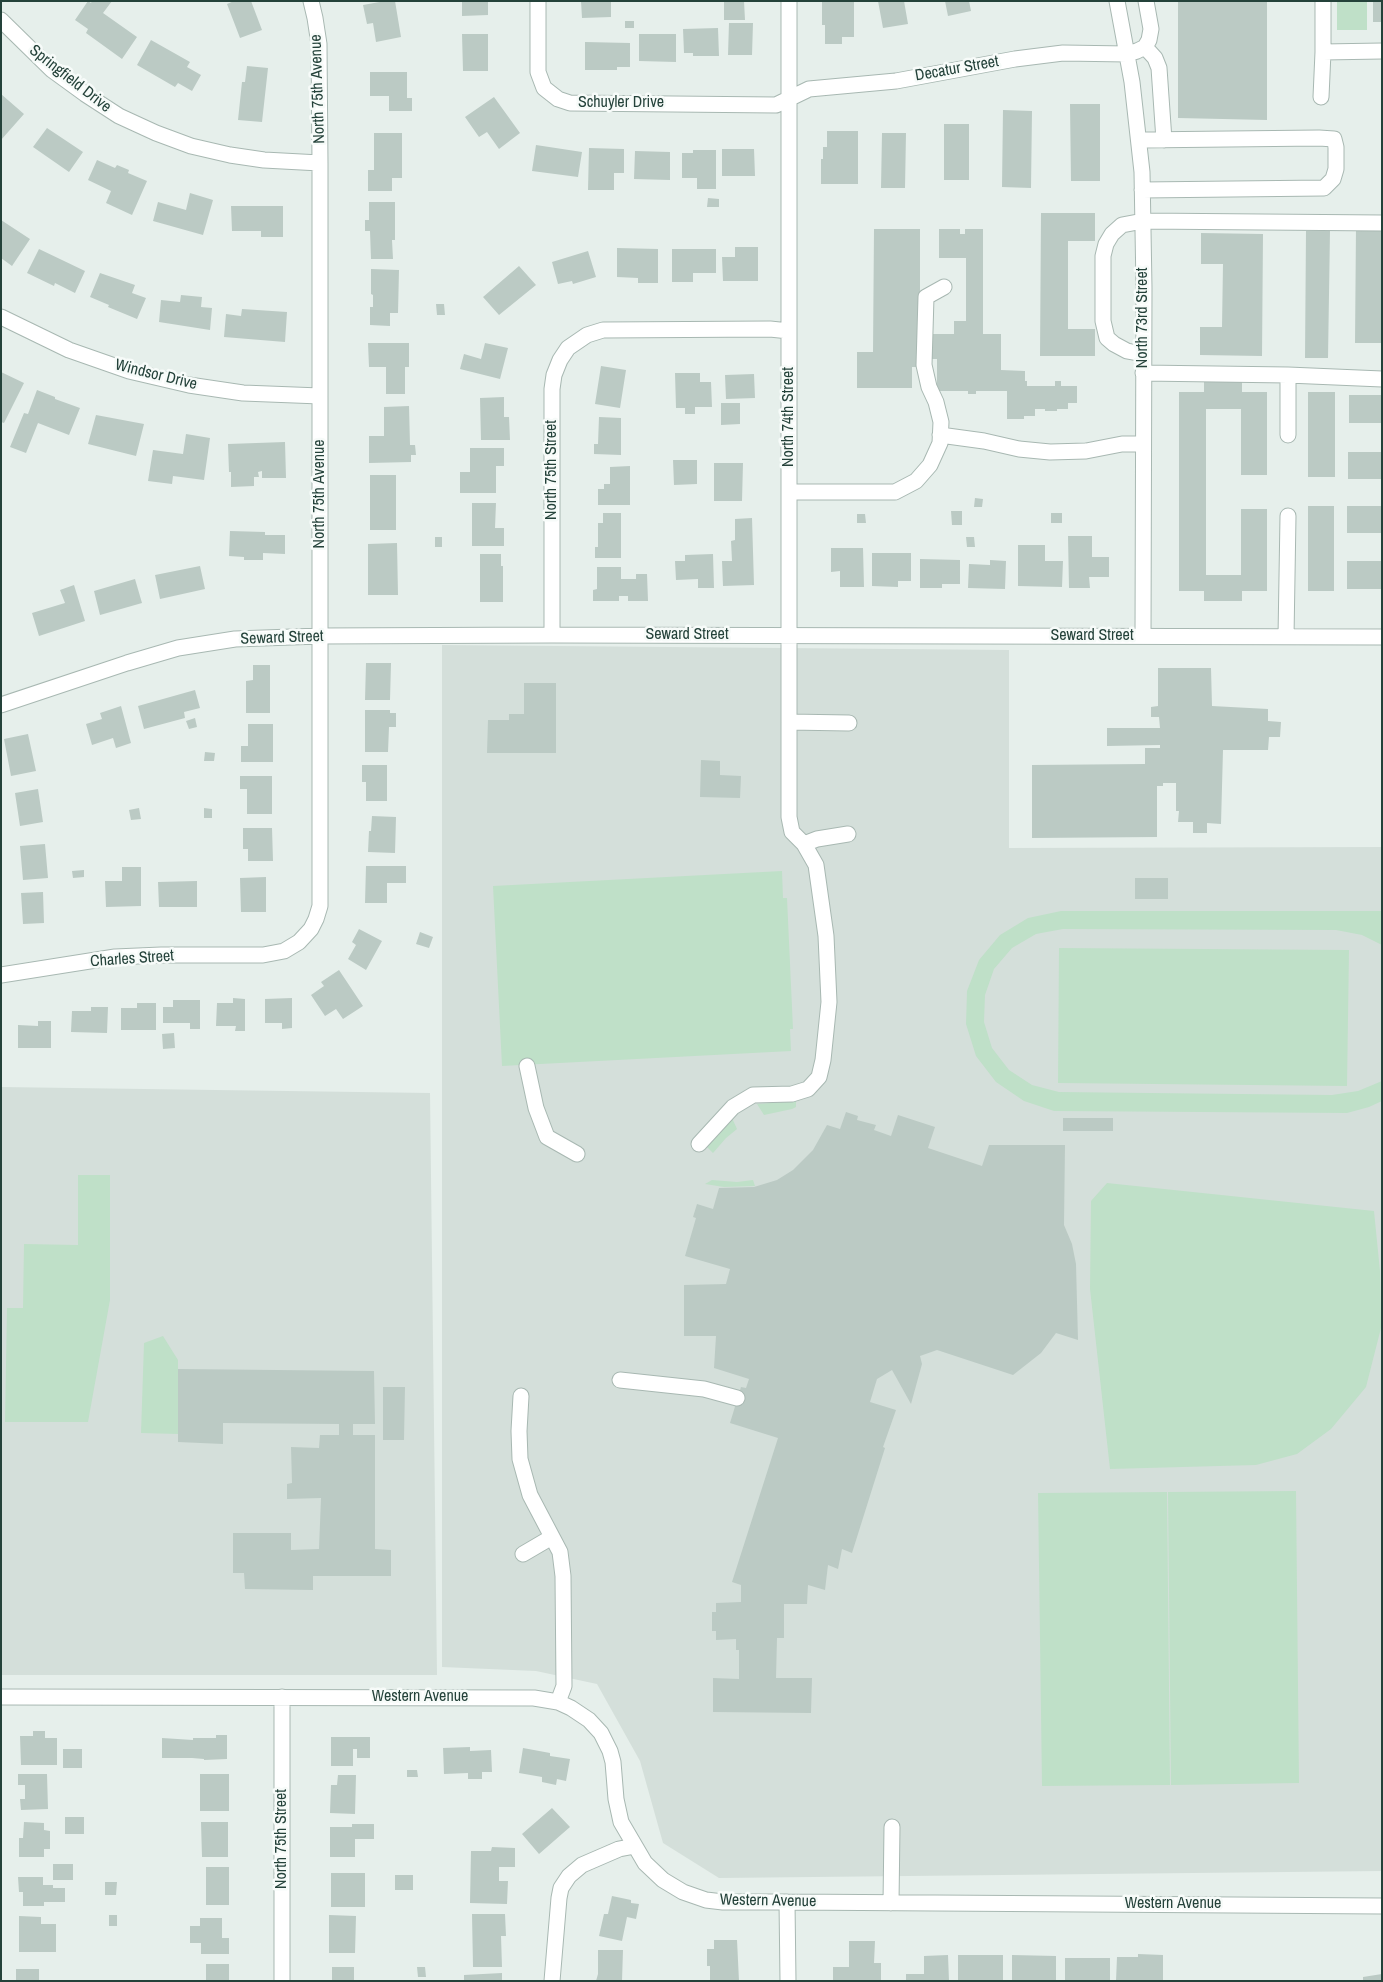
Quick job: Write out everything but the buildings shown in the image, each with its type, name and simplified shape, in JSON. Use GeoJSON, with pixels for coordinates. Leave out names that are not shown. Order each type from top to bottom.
{"type":"FeatureCollection","features":[{"type":"Feature","properties":{"kind":"street","name":"North 75th Avenue"},"geometry":{"type":"LineString","coordinates":[[263,955],[284,951],[299,942],[311,929],[320,906],[319,44],[316,18],[311,1]]}},
{"type":"Feature","properties":{"kind":"street","name":"Schuyler Drive"},"geometry":{"type":"LineString","coordinates":[[538,1],[538,72],[544,88],[558,100],[570,103],[776,105],[790,97]]}},
{"type":"Feature","properties":{"kind":"street","name":"North 74th Street"},"geometry":{"type":"LineString","coordinates":[[789,1],[789,817],[792,832],[804,844]]}},
{"type":"Feature","properties":{"kind":"street","name":"North 73rd Street"},"geometry":{"type":"LineString","coordinates":[[1117,1],[1132,82],[1139,140],[1142,190],[1144,354],[1143,636]]}},
{"type":"Feature","properties":{"kind":"street"},"geometry":{"type":"LineString","coordinates":[[1127,54],[1145,47],[1150,40],[1151,29],[1146,1]]}},
{"type":"Feature","properties":{"kind":"street"},"geometry":{"type":"LineString","coordinates":[[1321,97],[1323,1]]}},
{"type":"Feature","properties":{"kind":"street","name":"Springfield Drive"},"geometry":{"type":"LineString","coordinates":[[1,20],[52,70],[119,116],[156,133],[191,146],[230,155],[264,160],[320,163]]}},
{"type":"Feature","properties":{"kind":"street"},"geometry":{"type":"LineString","coordinates":[[1145,47],[1155,58],[1158,68],[1164,140]]}},
{"type":"Feature","properties":{"kind":"street"},"geometry":{"type":"LineString","coordinates":[[1323,52],[1382,51]]}},
{"type":"Feature","properties":{"kind":"street","name":"Decatur Street"},"geometry":{"type":"LineString","coordinates":[[790,97],[810,89],[896,81],[1015,59],[1063,54],[1108,52],[1127,54]]}},
{"type":"Feature","properties":{"kind":"street"},"geometry":{"type":"LineString","coordinates":[[1139,140],[1334,139],[1336,147],[1336,169],[1333,179],[1324,188],[1142,190]]}},
{"type":"Feature","properties":{"kind":"street"},"geometry":{"type":"LineString","coordinates":[[1144,354],[1127,351],[1114,344],[1108,338],[1103,321],[1103,256],[1106,244],[1112,234],[1122,224],[1143,221],[1382,223]]}},
{"type":"Feature","properties":{"kind":"street"},"geometry":{"type":"LineString","coordinates":[[789,492],[895,492],[916,481],[930,465],[940,442],[941,422],[924,365],[926,298],[944,287]]}},
{"type":"Feature","properties":{"kind":"street","name":"Windsor Drive"},"geometry":{"type":"LineString","coordinates":[[1,317],[69,350],[129,371],[189,385],[242,393],[320,396]]}},
{"type":"Feature","properties":{"kind":"street","name":"North 75th Street"},"geometry":{"type":"LineString","coordinates":[[552,635],[552,389],[554,374],[568,348],[587,335],[603,330],[770,329],[789,331]]}},
{"type":"Feature","properties":{"kind":"street"},"geometry":{"type":"LineString","coordinates":[[1144,373],[1288,375],[1382,379]]}},
{"type":"Feature","properties":{"kind":"street"},"geometry":{"type":"LineString","coordinates":[[1288,375],[1288,435]]}},
{"type":"Feature","properties":{"kind":"street"},"geometry":{"type":"LineString","coordinates":[[940,435],[1020,449],[1050,452],[1086,451],[1122,444],[1144,444]]}},
{"type":"Feature","properties":{"kind":"street"},"geometry":{"type":"LineString","coordinates":[[1286,637],[1288,516]]}},
{"type":"Feature","properties":{"kind":"street","name":"Seward Street"},"geometry":{"type":"LineString","coordinates":[[1,705],[127,662],[178,648],[235,639],[320,636],[552,635],[1382,637]]}},
{"type":"Feature","properties":{"kind":"street"},"geometry":{"type":"LineString","coordinates":[[789,722],[849,723]]}},
{"type":"Feature","properties":{"kind":"street"},"geometry":{"type":"LineString","coordinates":[[699,1144],[733,1107],[753,1095],[792,1094],[808,1088],[818,1077],[823,1060],[829,1002],[826,936],[816,865],[804,844],[817,839],[848,834]]}},
{"type":"Feature","properties":{"kind":"street","name":"Charles Street"},"geometry":{"type":"LineString","coordinates":[[1,975],[115,957],[263,955]]}},
{"type":"Feature","properties":{"kind":"street"},"geometry":{"type":"LineString","coordinates":[[527,1066],[536,1108],[547,1137],[577,1154]]}},
{"type":"Feature","properties":{"kind":"street"},"geometry":{"type":"LineString","coordinates":[[620,1380],[704,1388],[737,1398]]}},
{"type":"Feature","properties":{"kind":"street"},"geometry":{"type":"LineString","coordinates":[[521,1396],[520,1460],[530,1495],[560,1552],[563,1576],[564,1686],[558,1702]]}},
{"type":"Feature","properties":{"kind":"street"},"geometry":{"type":"LineString","coordinates":[[523,1554],[552,1537]]}},
{"type":"Feature","properties":{"kind":"street","name":"Western Avenue"},"geometry":{"type":"LineString","coordinates":[[1,1697],[534,1698],[558,1702],[589,1720],[601,1733],[613,1762],[616,1799],[621,1822],[645,1863],[663,1880],[683,1892],[706,1900],[723,1902],[1382,1906]]}},
{"type":"Feature","properties":{"kind":"street","name":"North 75th Street"},"geometry":{"type":"LineString","coordinates":[[282,1697],[282,1981]]}},
{"type":"Feature","properties":{"kind":"street"},"geometry":{"type":"LineString","coordinates":[[892,1827],[892,1903]]}},
{"type":"Feature","properties":{"kind":"street"},"geometry":{"type":"LineString","coordinates":[[552,1981],[559,1898],[569,1876],[582,1865],[610,1853],[635,1846]]}},
{"type":"Feature","properties":{"kind":"street"},"geometry":{"type":"LineString","coordinates":[[787,1902],[788,1981]]}},
{"type":"Feature","properties":{"kind":"shaded area"},"geometry":{"type":"Polygon","coordinates":[[[442,645],[1009,650],[1009,848],[1382,847],[1382,1871],[719,1878],[663,1843],[640,1761],[597,1684],[536,1671],[442,1667],[442,645]]]}},
{"type":"Feature","properties":{"kind":"shaded area"},"geometry":{"type":"Polygon","coordinates":[[[1,1087],[430,1093],[437,1675],[1,1675],[1,1087]]]}},
{"type":"Feature","properties":{"kind":"green space"},"geometry":{"type":"Polygon","coordinates":[[[1337,1],[1367,1],[1367,30],[1337,30],[1337,1]]]}},
{"type":"Feature","properties":{"kind":"green space"},"geometry":{"type":"Polygon","coordinates":[[[782,871],[783,898],[787,898],[793,1029],[790,1029],[791,1051],[502,1066],[493,886],[782,871]]]}},
{"type":"Feature","properties":{"kind":"green space"},"geometry":{"type":"Polygon","coordinates":[[[1061,911],[1382,911],[1382,945],[1362,935],[1336,930],[1063,929],[1036,934],[1012,948],[994,969],[985,995],[984,1022],[992,1048],[1009,1070],[1032,1085],[1059,1092],[1332,1095],[1358,1091],[1382,1081],[1382,1101],[1347,1113],[1054,1111],[1024,1101],[996,1082],[976,1056],[966,1024],[967,991],[979,960],[1000,935],[1028,918],[1061,911]]]}},
{"type":"Feature","properties":{"kind":"green space"},"geometry":{"type":"Polygon","coordinates":[[[1059,948],[1349,950],[1347,1086],[1058,1083],[1059,948]]]}},
{"type":"Feature","properties":{"kind":"green space"},"geometry":{"type":"Polygon","coordinates":[[[796,1101],[796,1107],[792,1109],[764,1115],[757,1104],[796,1101]]]}},
{"type":"Feature","properties":{"kind":"green space"},"geometry":{"type":"Polygon","coordinates":[[[732,1118],[737,1129],[713,1153],[707,1147],[732,1118]]]}},
{"type":"Feature","properties":{"kind":"green space"},"geometry":{"type":"Polygon","coordinates":[[[78,1175],[110,1175],[110,1300],[88,1422],[5,1422],[7,1308],[23,1308],[24,1244],[78,1245],[78,1175]]]}},
{"type":"Feature","properties":{"kind":"green space"},"geometry":{"type":"Polygon","coordinates":[[[712,1180],[737,1182],[753,1180],[755,1186],[724,1187],[705,1184],[712,1180]]]}},
{"type":"Feature","properties":{"kind":"green space"},"geometry":{"type":"Polygon","coordinates":[[[1107,1183],[1374,1211],[1380,1271],[1381,1328],[1366,1387],[1331,1429],[1297,1454],[1256,1465],[1110,1469],[1090,1289],[1091,1201],[1107,1183]]]}},
{"type":"Feature","properties":{"kind":"green space"},"geometry":{"type":"Polygon","coordinates":[[[163,1336],[178,1360],[178,1434],[141,1433],[144,1343],[163,1336]]]}},
{"type":"Feature","properties":{"kind":"green space"},"geometry":{"type":"Polygon","coordinates":[[[1296,1491],[1299,1783],[1171,1785],[1168,1492],[1296,1491]]]}},
{"type":"Feature","properties":{"kind":"green space"},"geometry":{"type":"Polygon","coordinates":[[[1167,1492],[1170,1785],[1042,1786],[1038,1493],[1167,1492]]]}}]}
